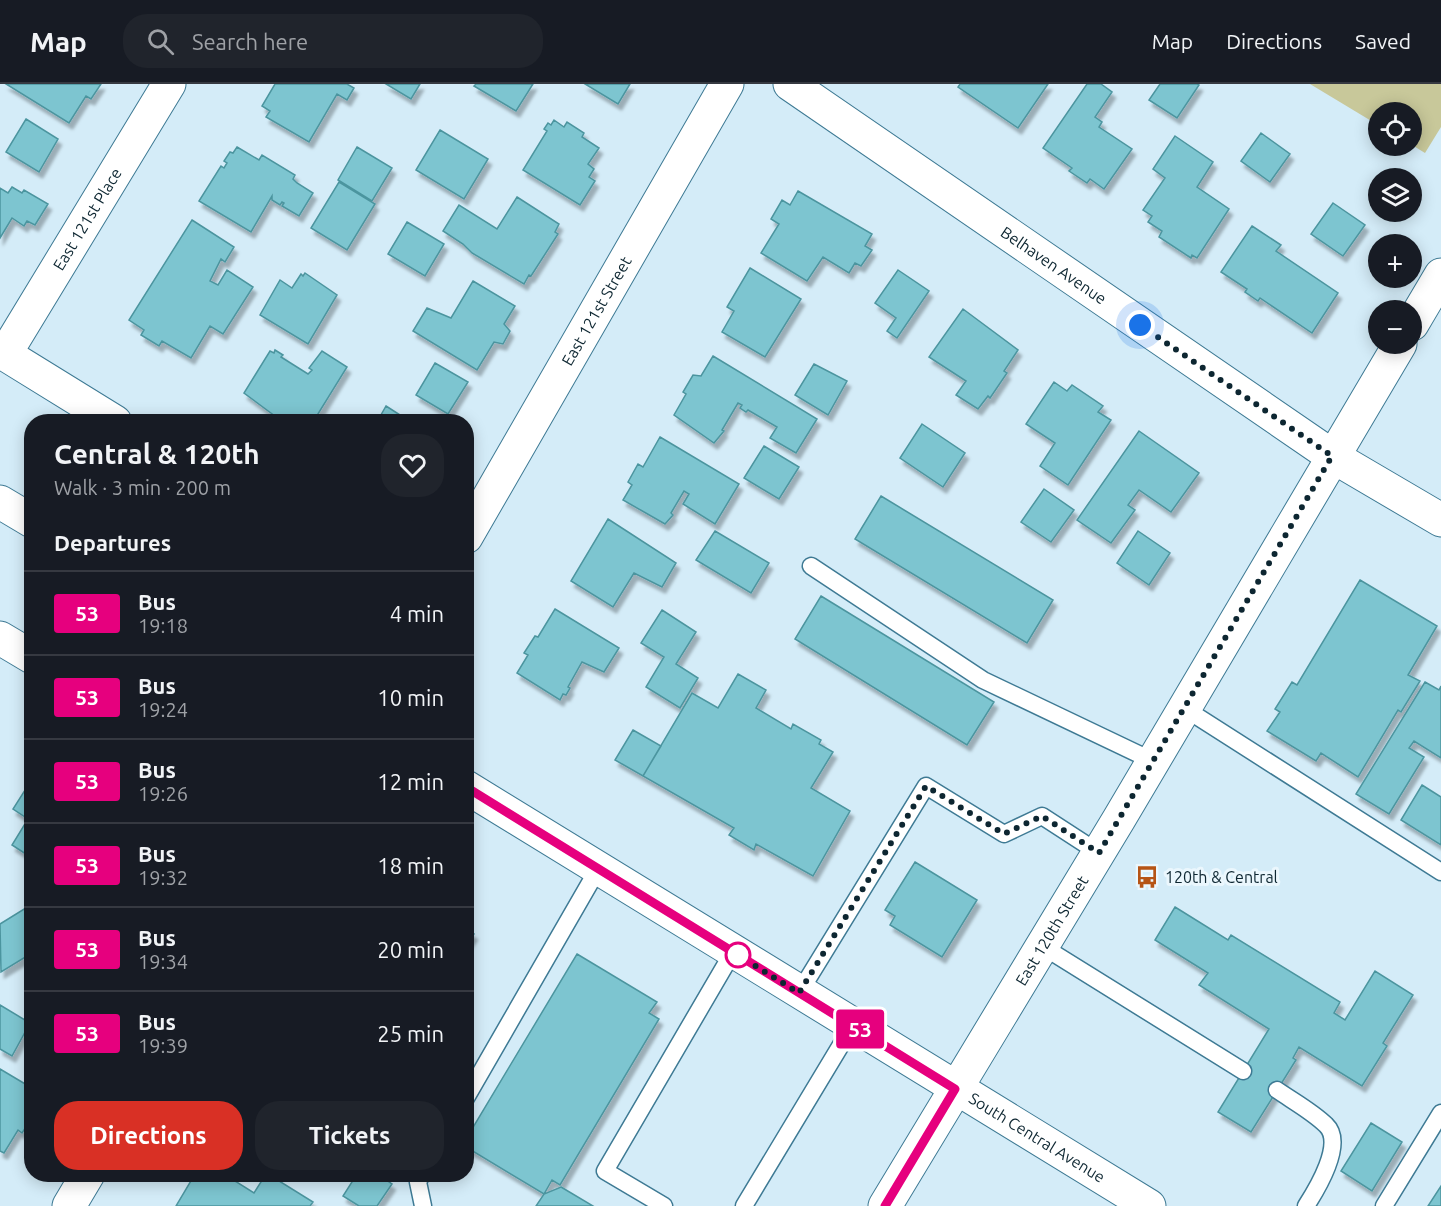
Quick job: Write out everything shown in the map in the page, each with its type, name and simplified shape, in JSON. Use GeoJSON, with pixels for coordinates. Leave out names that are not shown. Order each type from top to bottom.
{"type":"FeatureCollection","features":[{"type":"Feature","properties":{"kind":"street","name":"East 121st Place"},"geometry":{"type":"LineString","coordinates":[[2,352],[168,84]]}},
{"type":"Feature","properties":{"kind":"street","name":"East 121st Street"},"geometry":{"type":"LineString","coordinates":[[474,523],[727,84]]}},
{"type":"Feature","properties":{"kind":"street","name":"Belhaven Avenue"},"geometry":{"type":"LineString","coordinates":[[790,84],[1332,456],[1441,520]]}},
{"type":"Feature","properties":{"kind":"street"},"geometry":{"type":"LineString","coordinates":[[1422,307],[1441,275]]}},
{"type":"Feature","properties":{"kind":"street"},"geometry":{"type":"LineString","coordinates":[[2,352],[102,414]]}},
{"type":"Feature","properties":{"kind":"street","name":"East 120th Street"},"geometry":{"type":"LineString","coordinates":[[885,1206],[1099,853],[1394,354]]}},
{"type":"Feature","properties":{"kind":"street"},"geometry":{"type":"LineString","coordinates":[[0,502],[24,516]]}},
{"type":"Feature","properties":{"kind":"street"},"geometry":{"type":"LineString","coordinates":[[0,638],[24,652]]}},
{"type":"Feature","properties":{"kind":"street","name":"South Central Avenue"},"geometry":{"type":"LineString","coordinates":[[474,792],[1149,1206]]}},
{"type":"Feature","properties":{"kind":"street"},"geometry":{"type":"LineString","coordinates":[[69,1206],[83,1182]]}},
{"type":"Feature","properties":{"kind":"lane"},"geometry":{"type":"LineString","coordinates":[[811,566],[983,680],[1153,761]]}},
{"type":"Feature","properties":{"kind":"lane"},"geometry":{"type":"LineString","coordinates":[[1184,708],[1441,872]]}},
{"type":"Feature","properties":{"kind":"lane"},"geometry":{"type":"LineString","coordinates":[[799,993],[926,786],[1004,834],[1042,816],[1099,853]]}},
{"type":"Feature","properties":{"kind":"lane"},"geometry":{"type":"LineString","coordinates":[[474,1084],[598,869]]}},
{"type":"Feature","properties":{"kind":"lane"},"geometry":{"type":"LineString","coordinates":[[1042,946],[1243,1071]]}},
{"type":"Feature","properties":{"kind":"lane"},"geometry":{"type":"LineString","coordinates":[[664,1206],[605,1171],[733,952]]}},
{"type":"Feature","properties":{"kind":"lane"},"geometry":{"type":"LineString","coordinates":[[744,1206],[853,1025]]}},
{"type":"Feature","properties":{"kind":"lane"},"geometry":{"type":"LineString","coordinates":[[1277,1090],[1328,1126],[1333,1144],[1319,1184],[1306,1206]]}},
{"type":"Feature","properties":{"kind":"lane"},"geometry":{"type":"LineString","coordinates":[[1384,1206],[1441,1113]]}},
{"type":"Feature","properties":{"kind":"lane"},"geometry":{"type":"LineString","coordinates":[[418,1182],[423,1206]]}},
{"type":"Feature","properties":{"kind":"green space"},"geometry":{"type":"Polygon","coordinates":[[[1310,84],[1441,84],[1441,127],[1425,153],[1422,151],[1422,102],[1368,102],[1368,119],[1310,84]]]}},
{"type":"Feature","properties":{"kind":"building"},"geometry":{"type":"Polygon","coordinates":[[[6,84],[101,84],[91,99],[86,96],[69,123],[6,84]]]}},
{"type":"Feature","properties":{"kind":"building"},"geometry":{"type":"Polygon","coordinates":[[[275,84],[347,84],[354,88],[347,100],[337,94],[309,142],[266,117],[270,111],[262,106],[275,84]]]}},
{"type":"Feature","properties":{"kind":"building"},"geometry":{"type":"Polygon","coordinates":[[[386,84],[420,84],[411,99],[386,84]]]}},
{"type":"Feature","properties":{"kind":"building"},"geometry":{"type":"Polygon","coordinates":[[[476,84],[533,84],[516,111],[474,86],[476,84]]]}},
{"type":"Feature","properties":{"kind":"building"},"geometry":{"type":"Polygon","coordinates":[[[585,84],[630,84],[618,104],[585,84]]]}},
{"type":"Feature","properties":{"kind":"building"},"geometry":{"type":"Polygon","coordinates":[[[960,84],[1048,84],[1018,128],[958,87],[960,84]]]}},
{"type":"Feature","properties":{"kind":"building"},"geometry":{"type":"Polygon","coordinates":[[[1087,84],[1101,84],[1112,92],[1095,117],[1102,122],[1099,127],[1132,149],[1104,189],[1090,179],[1087,183],[1069,171],[1072,168],[1043,148],[1087,84]]]}},
{"type":"Feature","properties":{"kind":"building"},"geometry":{"type":"Polygon","coordinates":[[[1160,84],[1199,85],[1177,118],[1149,100],[1160,84]]]}},
{"type":"Feature","properties":{"kind":"building"},"geometry":{"type":"Polygon","coordinates":[[[26,119],[58,139],[39,172],[6,152],[26,119]]]}},
{"type":"Feature","properties":{"kind":"building"},"geometry":{"type":"Polygon","coordinates":[[[554,120],[564,127],[567,122],[584,133],[582,137],[599,148],[588,164],[594,169],[589,177],[595,181],[580,205],[523,170],[547,131],[544,129],[554,120]]]}},
{"type":"Feature","properties":{"kind":"building"},"geometry":{"type":"Polygon","coordinates":[[[440,130],[488,159],[464,199],[416,170],[440,130]]]}},
{"type":"Feature","properties":{"kind":"building"},"geometry":{"type":"Polygon","coordinates":[[[1261,133],[1290,154],[1270,182],[1241,161],[1261,133]]]}},
{"type":"Feature","properties":{"kind":"building"},"geometry":{"type":"Polygon","coordinates":[[[1175,136],[1213,162],[1197,187],[1229,209],[1197,258],[1192,255],[1191,258],[1159,237],[1162,231],[1148,222],[1152,216],[1143,210],[1165,178],[1153,169],[1175,136]]]}},
{"type":"Feature","properties":{"kind":"building"},"geometry":{"type":"Polygon","coordinates":[[[237,147],[259,160],[262,155],[295,175],[293,179],[297,183],[313,193],[299,216],[282,206],[284,203],[280,205],[272,200],[272,196],[251,232],[199,201],[221,166],[224,168],[227,163],[224,161],[230,152],[233,153],[237,147]]]}},
{"type":"Feature","properties":{"kind":"building"},"geometry":{"type":"Polygon","coordinates":[[[357,147],[392,168],[372,201],[338,180],[357,147]]]}},
{"type":"Feature","properties":{"kind":"building"},"geometry":{"type":"Polygon","coordinates":[[[339,182],[375,204],[347,250],[311,228],[339,182]]]}},
{"type":"Feature","properties":{"kind":"building"},"geometry":{"type":"Polygon","coordinates":[[[12,187],[22,193],[24,190],[48,204],[35,225],[27,221],[24,226],[12,218],[0,238],[0,188],[8,193],[12,187]]]}},
{"type":"Feature","properties":{"kind":"building"},"geometry":{"type":"Polygon","coordinates":[[[798,191],[872,234],[865,246],[872,250],[861,266],[855,263],[849,273],[823,257],[807,281],[761,253],[779,224],[771,219],[782,200],[790,205],[798,191]]]}},
{"type":"Feature","properties":{"kind":"building"},"geometry":{"type":"Polygon","coordinates":[[[517,197],[559,224],[555,232],[558,234],[524,284],[472,253],[443,231],[459,205],[497,229],[517,197]]]}},
{"type":"Feature","properties":{"kind":"building"},"geometry":{"type":"Polygon","coordinates":[[[1333,203],[1365,225],[1343,256],[1311,234],[1333,203]]]}},
{"type":"Feature","properties":{"kind":"building"},"geometry":{"type":"Polygon","coordinates":[[[192,220],[234,247],[225,262],[221,259],[210,281],[218,285],[227,270],[253,287],[223,334],[210,326],[191,358],[162,341],[159,346],[141,335],[144,330],[129,320],[192,220]]]}},
{"type":"Feature","properties":{"kind":"building"},"geometry":{"type":"Polygon","coordinates":[[[407,222],[444,244],[425,276],[388,254],[407,222]]]}},
{"type":"Feature","properties":{"kind":"building"},"geometry":{"type":"Polygon","coordinates":[[[1252,226],[1281,245],[1276,251],[1338,293],[1312,333],[1260,298],[1258,301],[1245,292],[1247,289],[1221,272],[1252,226]]]}},
{"type":"Feature","properties":{"kind":"building"},"geometry":{"type":"Polygon","coordinates":[[[750,268],[801,299],[765,357],[722,332],[734,311],[727,307],[750,268]]]}},
{"type":"Feature","properties":{"kind":"building"},"geometry":{"type":"Polygon","coordinates":[[[898,270],[929,291],[897,338],[887,331],[896,318],[875,303],[898,270]]]}},
{"type":"Feature","properties":{"kind":"building"},"geometry":{"type":"Polygon","coordinates":[[[305,273],[337,295],[308,344],[260,315],[280,280],[292,288],[301,274],[303,276],[305,273]]]}},
{"type":"Feature","properties":{"kind":"building"},"geometry":{"type":"Polygon","coordinates":[[[473,281],[515,306],[504,324],[510,331],[503,344],[494,342],[477,370],[413,331],[427,308],[451,318],[473,281]]]}},
{"type":"Feature","properties":{"kind":"building"},"geometry":{"type":"Polygon","coordinates":[[[963,309],[1018,350],[1004,371],[1007,373],[990,398],[988,396],[978,409],[956,395],[966,381],[929,357],[963,309]]]}},
{"type":"Feature","properties":{"kind":"building"},"geometry":{"type":"Polygon","coordinates":[[[275,350],[283,355],[281,357],[308,374],[312,370],[309,368],[322,351],[347,367],[318,414],[272,414],[244,393],[270,351],[274,353],[275,350]]]}},
{"type":"Feature","properties":{"kind":"building"},"geometry":{"type":"Polygon","coordinates":[[[713,356],[817,419],[796,453],[770,438],[777,427],[748,410],[746,412],[740,408],[742,405],[738,403],[722,430],[724,431],[714,443],[674,415],[686,394],[683,392],[693,375],[701,376],[713,356]]]}},
{"type":"Feature","properties":{"kind":"building"},"geometry":{"type":"Polygon","coordinates":[[[435,363],[468,382],[448,414],[416,395],[435,363]]]}},
{"type":"Feature","properties":{"kind":"building"},"geometry":{"type":"Polygon","coordinates":[[[814,364],[847,381],[828,415],[795,395],[814,364]]]}},
{"type":"Feature","properties":{"kind":"building"},"geometry":{"type":"Polygon","coordinates":[[[1054,382],[1067,391],[1072,385],[1103,406],[1098,412],[1111,420],[1068,485],[1040,466],[1055,443],[1026,424],[1054,382]]]}},
{"type":"Feature","properties":{"kind":"building"},"geometry":{"type":"Polygon","coordinates":[[[386,406],[398,414],[382,414],[386,406]]]}},
{"type":"Feature","properties":{"kind":"building"},"geometry":{"type":"Polygon","coordinates":[[[922,424],[965,453],[943,487],[900,458],[922,424]]]}},
{"type":"Feature","properties":{"kind":"building"},"geometry":{"type":"Polygon","coordinates":[[[1139,431],[1199,473],[1171,512],[1139,490],[1128,505],[1135,510],[1111,543],[1077,520],[1139,431]]]}},
{"type":"Feature","properties":{"kind":"building"},"geometry":{"type":"Polygon","coordinates":[[[660,437],[739,484],[715,524],[683,504],[689,494],[684,491],[671,513],[673,515],[665,524],[623,500],[632,485],[628,482],[638,464],[643,467],[660,437]]]}},
{"type":"Feature","properties":{"kind":"building"},"geometry":{"type":"Polygon","coordinates":[[[764,446],[799,467],[779,499],[744,478],[764,446]]]}},
{"type":"Feature","properties":{"kind":"building"},"geometry":{"type":"Polygon","coordinates":[[[1044,489],[1074,510],[1051,542],[1021,522],[1044,489]]]}},
{"type":"Feature","properties":{"kind":"building"},"geometry":{"type":"Polygon","coordinates":[[[881,496],[1053,600],[1027,643],[855,539],[881,496]]]}},
{"type":"Feature","properties":{"kind":"building"},"geometry":{"type":"Polygon","coordinates":[[[608,519],[676,563],[662,587],[634,573],[613,607],[571,581],[608,519]]]}},
{"type":"Feature","properties":{"kind":"building"},"geometry":{"type":"Polygon","coordinates":[[[715,531],[769,563],[751,593],[696,560],[715,531]]]}},
{"type":"Feature","properties":{"kind":"building"},"geometry":{"type":"Polygon","coordinates":[[[1138,531],[1170,553],[1149,585],[1117,563],[1138,531]]]}},
{"type":"Feature","properties":{"kind":"building"},"geometry":{"type":"Polygon","coordinates":[[[1360,580],[1437,626],[1408,675],[1420,681],[1401,712],[1398,710],[1358,777],[1321,753],[1316,761],[1267,731],[1280,712],[1275,709],[1292,682],[1297,685],[1360,580]]]}},
{"type":"Feature","properties":{"kind":"building"},"geometry":{"type":"Polygon","coordinates":[[[821,596],[994,702],[967,745],[795,639],[821,596]]]}},
{"type":"Feature","properties":{"kind":"building"},"geometry":{"type":"Polygon","coordinates":[[[555,609],[619,648],[604,672],[582,662],[566,695],[563,694],[560,700],[517,673],[528,655],[524,653],[535,636],[538,637],[555,609]]]}},
{"type":"Feature","properties":{"kind":"building"},"geometry":{"type":"Polygon","coordinates":[[[662,610],[696,632],[676,664],[698,678],[680,708],[646,687],[664,657],[641,643],[662,610]]]}},
{"type":"Feature","properties":{"kind":"building"},"geometry":{"type":"Polygon","coordinates":[[[738,674],[766,690],[756,708],[791,729],[793,724],[821,740],[819,744],[833,752],[811,788],[850,811],[813,876],[756,844],[754,850],[729,835],[734,828],[643,776],[692,693],[718,708],[738,674]]]}},
{"type":"Feature","properties":{"kind":"building"},"geometry":{"type":"Polygon","coordinates":[[[1425,682],[1439,690],[1441,686],[1441,758],[1414,741],[1409,748],[1424,757],[1389,814],[1356,794],[1425,682]]]}},
{"type":"Feature","properties":{"kind":"building"},"geometry":{"type":"Polygon","coordinates":[[[633,730],[661,746],[643,776],[615,760],[633,730]]]}},
{"type":"Feature","properties":{"kind":"building"},"geometry":{"type":"Polygon","coordinates":[[[1422,785],[1441,797],[1441,845],[1401,820],[1422,785]]]}},
{"type":"Feature","properties":{"kind":"building"},"geometry":{"type":"Polygon","coordinates":[[[24,792],[24,816],[13,809],[24,792]]]}},
{"type":"Feature","properties":{"kind":"building"},"geometry":{"type":"Polygon","coordinates":[[[24,826],[24,853],[12,845],[24,826]]]}},
{"type":"Feature","properties":{"kind":"building"},"geometry":{"type":"Polygon","coordinates":[[[915,862],[977,900],[942,957],[890,925],[895,916],[885,910],[915,862]]]}},
{"type":"Feature","properties":{"kind":"building"},"geometry":{"type":"Polygon","coordinates":[[[1175,907],[1228,940],[1231,935],[1340,1002],[1334,1013],[1345,1020],[1375,971],[1413,995],[1383,1043],[1387,1046],[1362,1086],[1299,1047],[1293,1058],[1296,1060],[1251,1132],[1218,1112],[1269,1029],[1199,985],[1208,973],[1155,940],[1175,907]]]}},
{"type":"Feature","properties":{"kind":"building"},"geometry":{"type":"Polygon","coordinates":[[[24,909],[24,958],[1,972],[0,924],[24,909]]]}},
{"type":"Feature","properties":{"kind":"building"},"geometry":{"type":"Polygon","coordinates":[[[577,954],[657,1002],[649,1013],[659,1019],[560,1185],[552,1180],[544,1194],[474,1152],[474,1126],[577,954]]]}},
{"type":"Feature","properties":{"kind":"building"},"geometry":{"type":"Polygon","coordinates":[[[0,1005],[24,1019],[24,1034],[12,1056],[0,1049],[0,1005]]]}},
{"type":"Feature","properties":{"kind":"building"},"geometry":{"type":"Polygon","coordinates":[[[0,1069],[24,1083],[24,1130],[22,1133],[18,1130],[4,1153],[0,1151],[0,1069]]]}},
{"type":"Feature","properties":{"kind":"building"},"geometry":{"type":"Polygon","coordinates":[[[1371,1123],[1402,1142],[1372,1191],[1341,1171],[1371,1123]]]}},
{"type":"Feature","properties":{"kind":"building"},"geometry":{"type":"Polygon","coordinates":[[[190,1182],[237,1182],[254,1193],[261,1182],[281,1182],[313,1202],[310,1206],[176,1206],[190,1182]]]}},
{"type":"Feature","properties":{"kind":"building"},"geometry":{"type":"Polygon","coordinates":[[[352,1182],[389,1182],[392,1184],[377,1206],[359,1206],[343,1196],[352,1182]]]}},
{"type":"Feature","properties":{"kind":"building"},"geometry":{"type":"Polygon","coordinates":[[[1441,1186],[1441,1206],[1428,1206],[1441,1186]]]}},
{"type":"Feature","properties":{"kind":"building"},"geometry":{"type":"Polygon","coordinates":[[[561,1187],[593,1206],[536,1206],[544,1194],[561,1187]]]}},
{"type":"Feature","properties":{"kind":"bus line","name":"53"},"geometry":{"type":"LineString","coordinates":[[474,792],[955,1089],[885,1206]]}},
{"type":"Feature","properties":{"kind":"place","name":"120th & Central"},"geometry":{"type":"Point","coordinates":[1147,877]}},
{"type":"Feature","properties":{"kind":"route"},"geometry":{"type":"LineString","coordinates":[[738,955],[733,952],[799,993],[926,786],[1004,834],[1042,816],[1099,853],[1332,456],[1140,325]]}}]}
